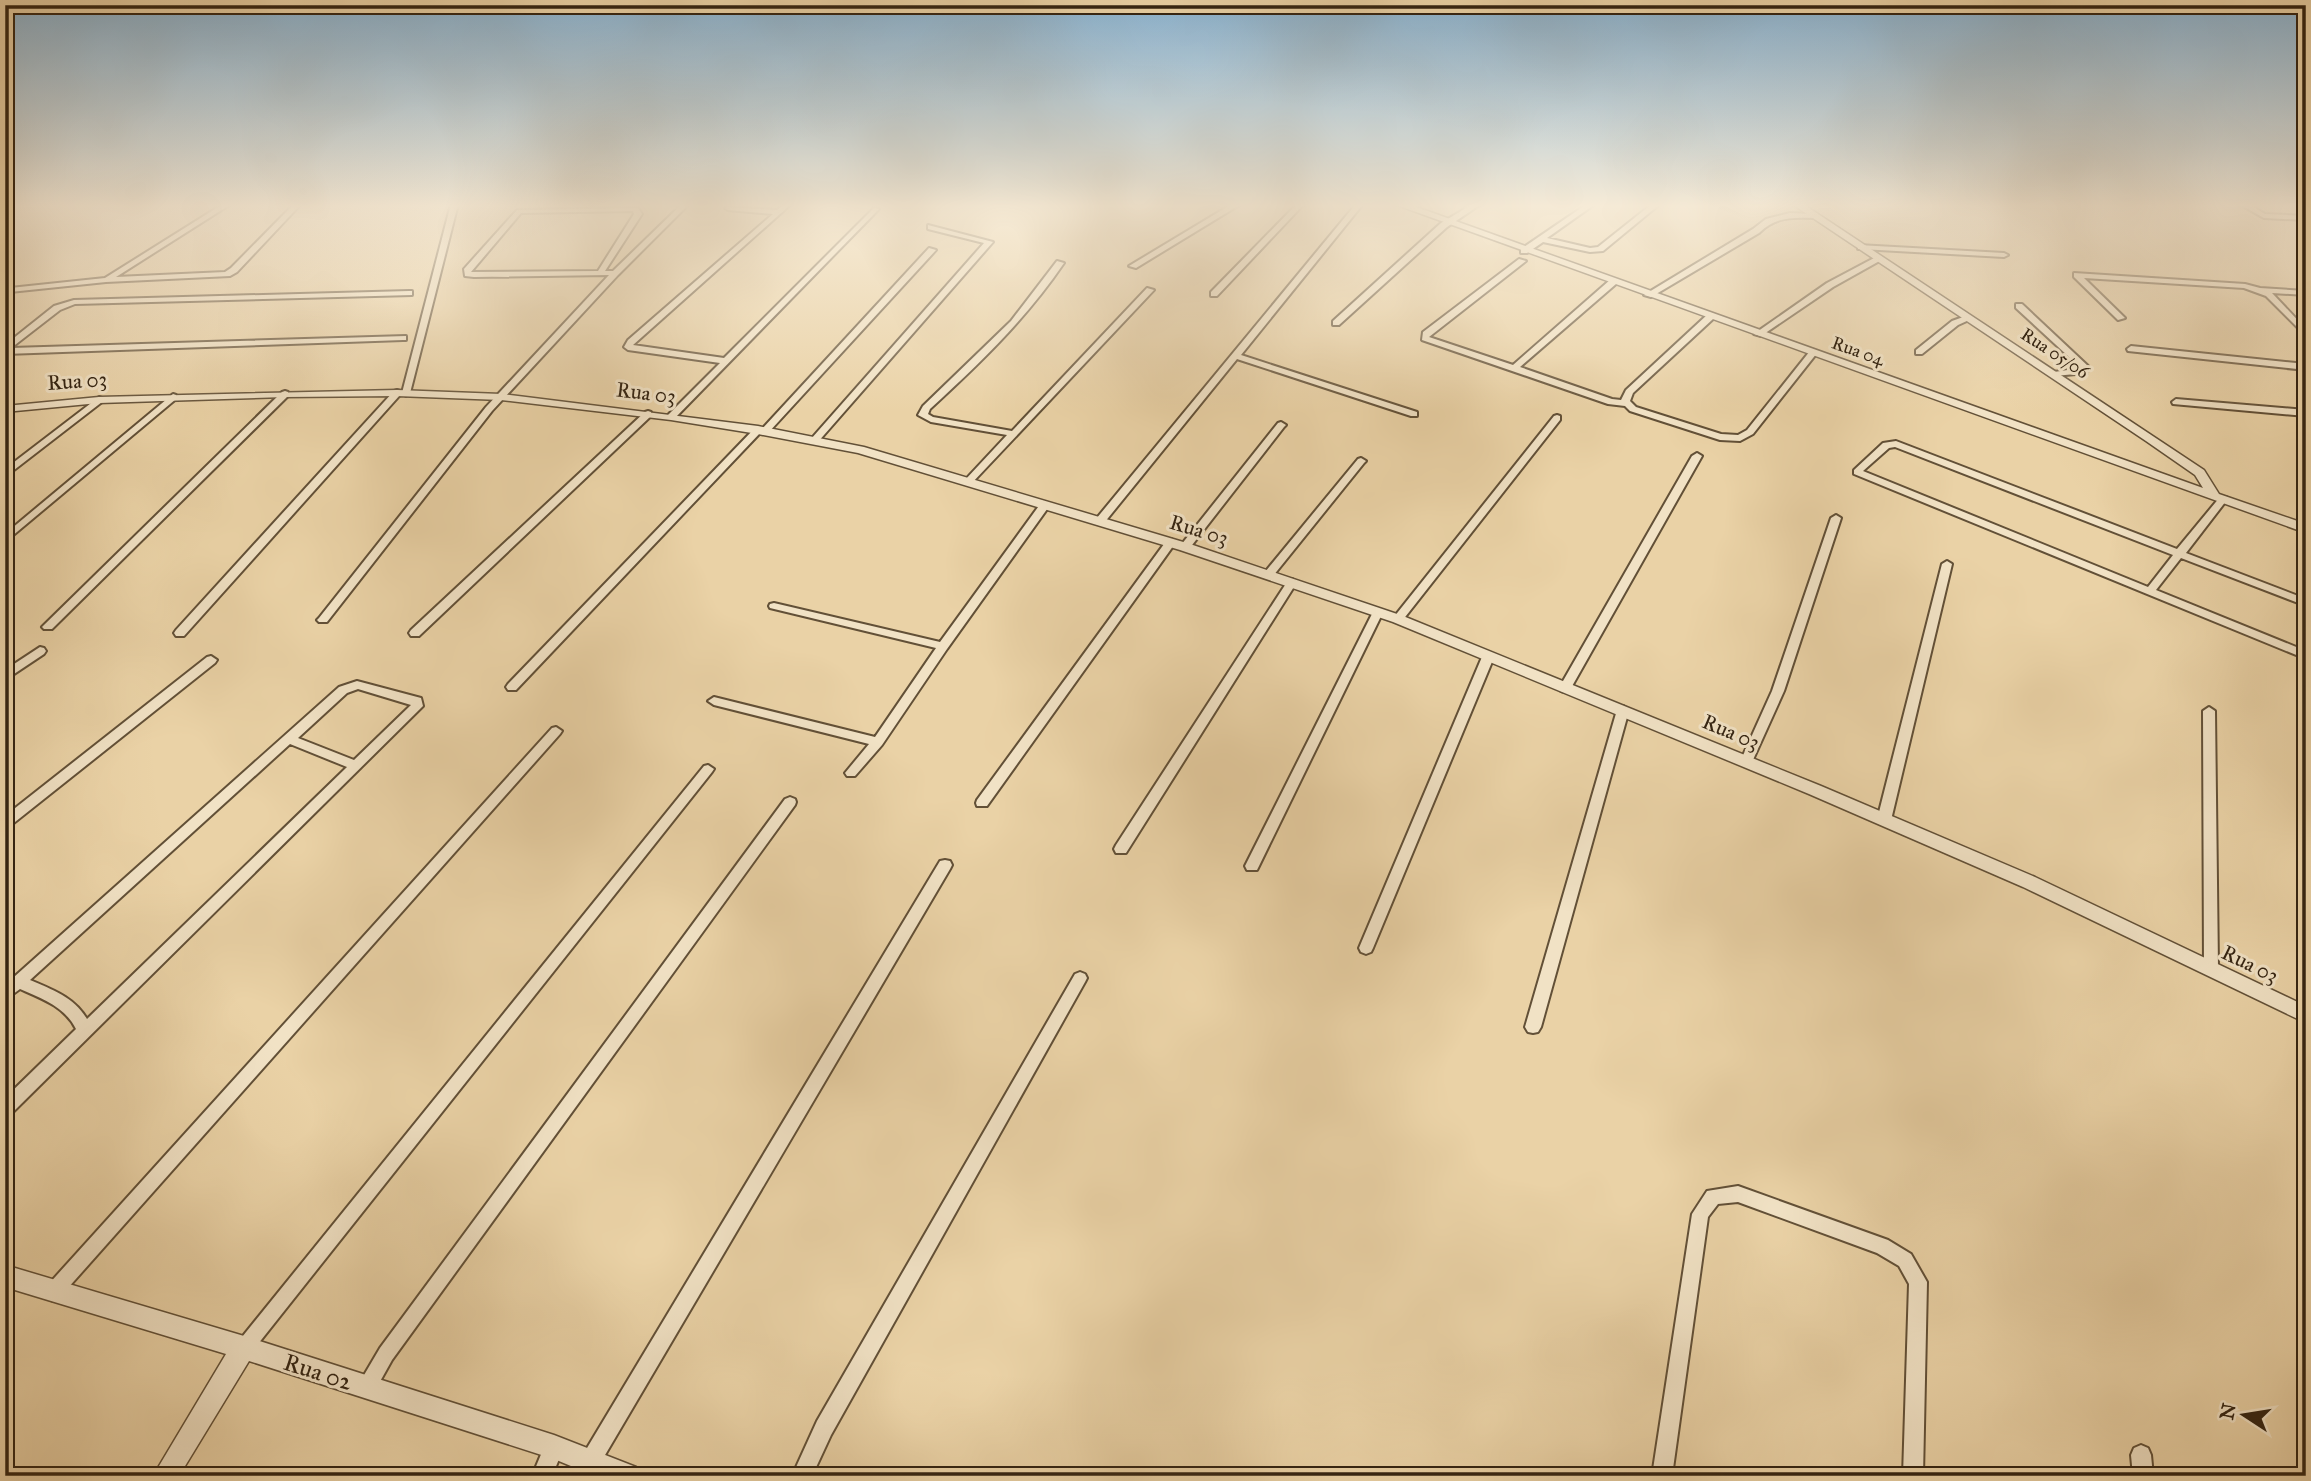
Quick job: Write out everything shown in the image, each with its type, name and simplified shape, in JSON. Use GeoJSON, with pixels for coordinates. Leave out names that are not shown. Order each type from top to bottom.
{"type":"FeatureCollection","features":[{"type":"Feature","properties":{"kind":"street"},"geometry":{"type":"LineString","coordinates":[[106,280],[117,273]]}},
{"type":"Feature","properties":{"kind":"street"},"geometry":{"type":"LineString","coordinates":[[7,289],[229,273]]}},
{"type":"Feature","properties":{"kind":"street"},"geometry":{"type":"LineString","coordinates":[[180,633],[401,393],[435,273]]}},
{"type":"Feature","properties":{"kind":"street"},"geometry":{"type":"LineString","coordinates":[[471,273],[593,273]]}},
{"type":"Feature","properties":{"kind":"street"},"geometry":{"type":"LineString","coordinates":[[323,620],[501,397],[615,273]]}},
{"type":"Feature","properties":{"kind":"street"},"geometry":{"type":"LineString","coordinates":[[709,273],[628,347],[726,362]]}},
{"type":"Feature","properties":{"kind":"street"},"geometry":{"type":"LineString","coordinates":[[671,417],[813,273]]}},
{"type":"Feature","properties":{"kind":"street"},"geometry":{"type":"LineString","coordinates":[[512,687],[762,431],[910,273]]}},
{"type":"Feature","properties":{"kind":"street"},"geometry":{"type":"LineString","coordinates":[[814,441],[962,273]]}},
{"type":"Feature","properties":{"kind":"street"},"geometry":{"type":"LineString","coordinates":[[1015,434],[931,419],[923,415],[926,408],[1010,330],[1053,273]]}},
{"type":"Feature","properties":{"kind":"street"},"geometry":{"type":"LineString","coordinates":[[1214,294],[1234,273]]}},
{"type":"Feature","properties":{"kind":"street"},"geometry":{"type":"LineString","coordinates":[[1100,521],[1303,273]]}},
{"type":"Feature","properties":{"kind":"street"},"geometry":{"type":"LineString","coordinates":[[1336,323],[1392,273]]}},
{"type":"Feature","properties":{"kind":"street"},"geometry":{"type":"LineString","coordinates":[[1502,273],[1426,334],[1425,338],[1611,402],[1629,404]]}},
{"type":"Feature","properties":{"kind":"street","name":"Rua 04"},"geometry":{"type":"LineString","coordinates":[[1582,273],[2306,529]]}},
{"type":"Feature","properties":{"kind":"street"},"geometry":{"type":"LineString","coordinates":[[1648,295],[1685,273]]}},
{"type":"Feature","properties":{"kind":"street"},"geometry":{"type":"LineString","coordinates":[[1758,334],[1830,285],[1852,273]]}},
{"type":"Feature","properties":{"kind":"street","name":"Rua 05/06"},"geometry":{"type":"LineString","coordinates":[[1900,273],[2057,374],[2200,473],[2219,498]]}},
{"type":"Feature","properties":{"kind":"street"},"geometry":{"type":"LineString","coordinates":[[2121,318],[2077,275],[2245,286],[2269,294],[2306,334]]}},
{"type":"Feature","properties":{"kind":"street"},"geometry":{"type":"LineString","coordinates":[[1514,368],[1613,282]]}},
{"type":"Feature","properties":{"kind":"street"},"geometry":{"type":"LineString","coordinates":[[968,482],[1150,290]]}},
{"type":"Feature","properties":{"kind":"street"},"geometry":{"type":"LineString","coordinates":[[2259,290],[2306,293]]}},
{"type":"Feature","properties":{"kind":"street"},"geometry":{"type":"LineString","coordinates":[[5,350],[57,307],[74,302],[409,293]]}},
{"type":"Feature","properties":{"kind":"street"},"geometry":{"type":"LineString","coordinates":[[2019,306],[2084,368],[2084,371],[2057,374]]}},
{"type":"Feature","properties":{"kind":"street"},"geometry":{"type":"LineString","coordinates":[[1710,317],[1629,392],[1625,401],[1633,409],[1720,437],[1740,438],[1750,432],[1813,353]]}},
{"type":"Feature","properties":{"kind":"street"},"geometry":{"type":"LineString","coordinates":[[1919,352],[1955,323],[1966,318]]}},
{"type":"Feature","properties":{"kind":"street"},"geometry":{"type":"LineString","coordinates":[[5,350],[403,338]]}},
{"type":"Feature","properties":{"kind":"street"},"geometry":{"type":"LineString","coordinates":[[2131,349],[2306,367]]}},
{"type":"Feature","properties":{"kind":"street"},"geometry":{"type":"LineString","coordinates":[[1235,356],[1415,414]]}},
{"type":"Feature","properties":{"kind":"street","name":"Rua 03"},"geometry":{"type":"LineString","coordinates":[[5,409],[99,400],[285,394],[401,393],[501,397],[671,417],[860,450],[1178,545],[1398,619],[1623,710],[2029,882],[2306,1015]]}},
{"type":"Feature","properties":{"kind":"street"},"geometry":{"type":"LineString","coordinates":[[48,627],[285,394]]}},
{"type":"Feature","properties":{"kind":"street"},"geometry":{"type":"LineString","coordinates":[[5,539],[173,397]]}},
{"type":"Feature","properties":{"kind":"street"},"geometry":{"type":"LineString","coordinates":[[5,474],[99,400]]}},
{"type":"Feature","properties":{"kind":"street"},"geometry":{"type":"LineString","coordinates":[[2176,402],[2306,413]]}},
{"type":"Feature","properties":{"kind":"street"},"geometry":{"type":"LineString","coordinates":[[415,633],[648,414]]}},
{"type":"Feature","properties":{"kind":"street"},"geometry":{"type":"LineString","coordinates":[[1398,619],[1557,418]]}},
{"type":"Feature","properties":{"kind":"street"},"geometry":{"type":"LineString","coordinates":[[982,803],[1178,545],[1281,425]]}},
{"type":"Feature","properties":{"kind":"street"},"geometry":{"type":"LineString","coordinates":[[2306,603],[1896,444],[1886,445],[1858,468],[1857,472],[1862,476],[2306,655]]}},
{"type":"Feature","properties":{"kind":"street"},"geometry":{"type":"LineString","coordinates":[[1565,688],[1697,456]]}},
{"type":"Feature","properties":{"kind":"street"},"geometry":{"type":"LineString","coordinates":[[1269,574],[1361,461]]}},
{"type":"Feature","properties":{"kind":"street"},"geometry":{"type":"LineString","coordinates":[[2150,590],[2219,498]]}},
{"type":"Feature","properties":{"kind":"street"},"geometry":{"type":"LineString","coordinates":[[851,773],[878,742],[943,646],[1045,505]]}},
{"type":"Feature","properties":{"kind":"street"},"geometry":{"type":"LineString","coordinates":[[1746,762],[1778,691],[1836,518]]}},
{"type":"Feature","properties":{"kind":"street"},"geometry":{"type":"LineString","coordinates":[[1884,820],[1947,564]]}},
{"type":"Feature","properties":{"kind":"street"},"geometry":{"type":"LineString","coordinates":[[1121,849],[1292,582]]}},
{"type":"Feature","properties":{"kind":"street"},"geometry":{"type":"LineString","coordinates":[[774,606],[943,646]]}},
{"type":"Feature","properties":{"kind":"street"},"geometry":{"type":"LineString","coordinates":[[1252,866],[1378,612]]}},
{"type":"Feature","properties":{"kind":"street"},"geometry":{"type":"LineString","coordinates":[[5,676],[40,651]]}},
{"type":"Feature","properties":{"kind":"street"},"geometry":{"type":"LineString","coordinates":[[1366,948],[1488,657]]}},
{"type":"Feature","properties":{"kind":"street"},"geometry":{"type":"LineString","coordinates":[[5,823],[211,660]]}},
{"type":"Feature","properties":{"kind":"street"},"geometry":{"type":"LineString","coordinates":[[5,994],[343,690],[358,685],[417,701],[417,706],[5,1109]]}},
{"type":"Feature","properties":{"kind":"street"},"geometry":{"type":"LineString","coordinates":[[714,701],[878,742]]}},
{"type":"Feature","properties":{"kind":"street"},"geometry":{"type":"LineString","coordinates":[[1533,1027],[1623,710]]}},
{"type":"Feature","properties":{"kind":"street"},"geometry":{"type":"LineString","coordinates":[[2209,711],[2211,968]]}},
{"type":"Feature","properties":{"kind":"street"},"geometry":{"type":"LineString","coordinates":[[53,1292],[556,731]]}},
{"type":"Feature","properties":{"kind":"street"},"geometry":{"type":"LineString","coordinates":[[289,739],[356,766]]}},
{"type":"Feature","properties":{"kind":"street"},"geometry":{"type":"LineString","coordinates":[[165,1476],[244,1348],[708,769]]}},
{"type":"Feature","properties":{"kind":"street"},"geometry":{"type":"LineString","coordinates":[[366,1387],[386,1354],[790,802]]}},
{"type":"Feature","properties":{"kind":"street"},"geometry":{"type":"LineString","coordinates":[[591,1460],[945,865]]}},
{"type":"Feature","properties":{"kind":"street"},"geometry":{"type":"LineString","coordinates":[[802,1476],[824,1427],[1080,978]]}},
{"type":"Feature","properties":{"kind":"street"},"geometry":{"type":"LineString","coordinates":[[19,982],[68,1003],[80,1016],[85,1031]]}},
{"type":"Feature","properties":{"kind":"street"},"geometry":{"type":"LineString","coordinates":[[1662,1476],[1700,1214],[1713,1197],[1738,1194],[1882,1246],[1905,1260],[1918,1282],[1913,1476]]}},
{"type":"Feature","properties":{"kind":"street","name":"Rua 02"},"geometry":{"type":"LineString","coordinates":[[5,1276],[244,1348],[554,1447],[627,1476]]}},
{"type":"Feature","properties":{"kind":"street"},"geometry":{"type":"LineString","coordinates":[[542,1476],[554,1447]]}},
{"type":"Feature","properties":{"kind":"street"},"geometry":{"type":"LineString","coordinates":[[2141,1455],[2143,1476]]}}]}
